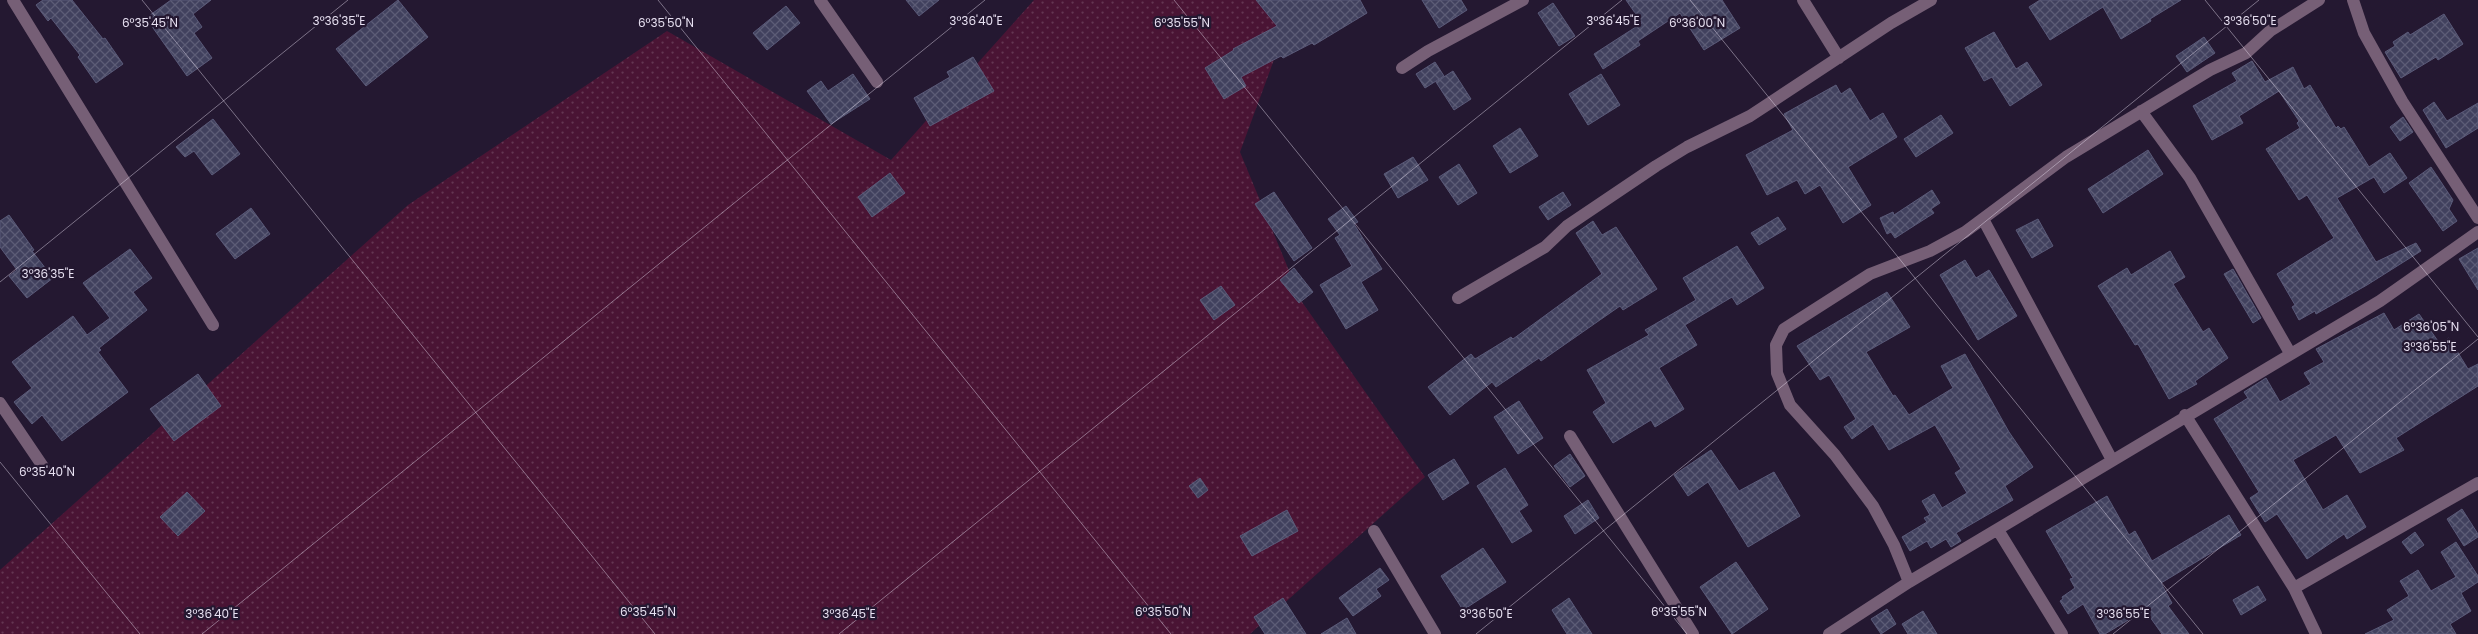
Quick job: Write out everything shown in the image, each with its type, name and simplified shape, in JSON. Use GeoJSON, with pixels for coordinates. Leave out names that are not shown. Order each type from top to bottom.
{"type":"FeatureCollection","features":[{"type":"Feature","properties":{"kind":"street"},"geometry":{"type":"LineString","coordinates":[[13,0],[213,325]]}},
{"type":"Feature","properties":{"kind":"street"},"geometry":{"type":"LineString","coordinates":[[820,0],[877,82]]}},
{"type":"Feature","properties":{"kind":"street"},"geometry":{"type":"LineString","coordinates":[[1402,68],[1428,51],[1524,0]]}},
{"type":"Feature","properties":{"kind":"street"},"geometry":{"type":"LineString","coordinates":[[1803,0],[1839,58]]}},
{"type":"Feature","properties":{"kind":"street"},"geometry":{"type":"LineString","coordinates":[[1458,298],[1545,247],[1567,226],[1686,147],[1750,116],[1891,23],[1931,0]]}},
{"type":"Feature","properties":{"kind":"street"},"geometry":{"type":"LineString","coordinates":[[1909,582],[1894,545],[1873,506],[1835,455],[1790,404],[1777,373],[1776,346],[1784,329],[1870,274],[1937,247],[1966,232],[2066,157],[2210,70],[2246,53],[2270,31],[2320,0]]}},
{"type":"Feature","properties":{"kind":"street"},"geometry":{"type":"LineString","coordinates":[[2353,0],[2364,33],[2402,101],[2478,218]]}},
{"type":"Feature","properties":{"kind":"street"},"geometry":{"type":"LineString","coordinates":[[2140,111],[2190,178],[2290,353]]}},
{"type":"Feature","properties":{"kind":"street"},"geometry":{"type":"LineString","coordinates":[[1983,219],[2112,460]]}},
{"type":"Feature","properties":{"kind":"street"},"geometry":{"type":"LineString","coordinates":[[1829,634],[1909,582],[1998,530],[2185,415],[2380,301],[2478,232]]}},
{"type":"Feature","properties":{"kind":"street"},"geometry":{"type":"LineString","coordinates":[[0,403],[44,468]]}},
{"type":"Feature","properties":{"kind":"street"},"geometry":{"type":"LineString","coordinates":[[2185,415],[2294,588],[2316,634]]}},
{"type":"Feature","properties":{"kind":"street"},"geometry":{"type":"LineString","coordinates":[[1570,436],[1694,634]]}},
{"type":"Feature","properties":{"kind":"street"},"geometry":{"type":"LineString","coordinates":[[2294,588],[2478,483]]}},
{"type":"Feature","properties":{"kind":"street"},"geometry":{"type":"LineString","coordinates":[[1998,530],[2062,634]]}},
{"type":"Feature","properties":{"kind":"street"},"geometry":{"type":"LineString","coordinates":[[1374,531],[1435,634]]}},
{"type":"Feature","properties":{"kind":"shaded area"},"geometry":{"type":"Polygon","coordinates":[[[1034,0],[1296,0],[1240,152],[1302,302],[1425,477],[1250,634],[0,634],[0,570],[408,205],[667,31],[891,160],[1034,0]]]}},
{"type":"Feature","properties":{"kind":"building"},"geometry":{"type":"Polygon","coordinates":[[[43,0],[72,0],[103,39],[105,38],[123,64],[96,83],[78,57],[80,55],[51,18],[48,21],[36,5],[43,0]]]}},
{"type":"Feature","properties":{"kind":"building"},"geometry":{"type":"Polygon","coordinates":[[[171,0],[211,0],[193,14],[202,27],[194,33],[212,58],[187,76],[146,18],[171,0]]]}},
{"type":"Feature","properties":{"kind":"building"},"geometry":{"type":"Polygon","coordinates":[[[398,0],[428,37],[366,86],[336,49],[398,0]]]}},
{"type":"Feature","properties":{"kind":"building"},"geometry":{"type":"Polygon","coordinates":[[[906,0],[939,0],[919,16],[906,0]]]}},
{"type":"Feature","properties":{"kind":"building"},"geometry":{"type":"Polygon","coordinates":[[[1256,0],[1360,0],[1367,13],[1314,45],[1312,43],[1283,58],[1281,56],[1241,77],[1246,86],[1224,99],[1205,68],[1233,49],[1277,26],[1256,0]]]}},
{"type":"Feature","properties":{"kind":"building"},"geometry":{"type":"Polygon","coordinates":[[[1422,0],[1461,0],[1467,10],[1439,28],[1422,0]]]}},
{"type":"Feature","properties":{"kind":"building"},"geometry":{"type":"Polygon","coordinates":[[[1626,0],[1722,0],[1740,28],[1704,50],[1680,13],[1638,41],[1640,45],[1603,69],[1594,54],[1642,23],[1626,0]]]}},
{"type":"Feature","properties":{"kind":"building"},"geometry":{"type":"Polygon","coordinates":[[[2040,0],[2181,0],[2121,39],[2103,7],[2050,40],[2029,7],[2040,0]]]}},
{"type":"Feature","properties":{"kind":"building"},"geometry":{"type":"Polygon","coordinates":[[[1553,3],[1575,36],[1559,46],[1538,13],[1553,3]]]}},
{"type":"Feature","properties":{"kind":"building"},"geometry":{"type":"Polygon","coordinates":[[[786,6],[800,23],[767,50],[753,33],[786,6]]]}},
{"type":"Feature","properties":{"kind":"building"},"geometry":{"type":"Polygon","coordinates":[[[2444,14],[2463,44],[2438,60],[2436,57],[2401,78],[2385,52],[2395,46],[2393,42],[2408,32],[2410,35],[2444,14]]]}},
{"type":"Feature","properties":{"kind":"building"},"geometry":{"type":"Polygon","coordinates":[[[1994,32],[2016,69],[2027,62],[2042,85],[2010,106],[1992,77],[1984,81],[1965,48],[1994,32]]]}},
{"type":"Feature","properties":{"kind":"building"},"geometry":{"type":"Polygon","coordinates":[[[2204,37],[2215,53],[2187,72],[2176,56],[2204,37]]]}},
{"type":"Feature","properties":{"kind":"building"},"geometry":{"type":"Polygon","coordinates":[[[973,57],[994,91],[930,126],[914,98],[950,77],[947,72],[973,57]]]}},
{"type":"Feature","properties":{"kind":"building"},"geometry":{"type":"Polygon","coordinates":[[[2252,61],[2265,82],[2293,67],[2304,89],[2310,85],[2336,128],[2338,126],[2341,129],[2344,127],[2369,167],[2390,153],[2407,178],[2384,193],[2374,177],[2337,198],[2376,262],[2416,243],[2421,251],[2316,314],[2315,311],[2299,320],[2292,307],[2295,305],[2277,274],[2334,238],[2307,195],[2299,200],[2266,149],[2300,128],[2297,123],[2299,121],[2279,91],[2239,116],[2243,123],[2212,140],[2193,106],[2237,81],[2232,73],[2252,61]]]}},
{"type":"Feature","properties":{"kind":"building"},"geometry":{"type":"Polygon","coordinates":[[[1435,62],[1444,76],[1425,88],[1416,74],[1435,62]]]}},
{"type":"Feature","properties":{"kind":"building"},"geometry":{"type":"Polygon","coordinates":[[[1453,71],[1471,99],[1454,110],[1436,82],[1453,71]]]}},
{"type":"Feature","properties":{"kind":"building"},"geometry":{"type":"Polygon","coordinates":[[[853,74],[870,99],[831,124],[807,91],[821,81],[828,91],[853,74]]]}},
{"type":"Feature","properties":{"kind":"building"},"geometry":{"type":"Polygon","coordinates":[[[1601,74],[1620,105],[1588,125],[1569,94],[1601,74]]]}},
{"type":"Feature","properties":{"kind":"building"},"geometry":{"type":"Polygon","coordinates":[[[1836,85],[1841,94],[1850,88],[1870,121],[1883,113],[1897,137],[1848,167],[1871,205],[1843,223],[1820,185],[1805,194],[1797,180],[1767,195],[1746,155],[1793,130],[1784,114],[1836,85]]]}},
{"type":"Feature","properties":{"kind":"building"},"geometry":{"type":"Polygon","coordinates":[[[2434,102],[2447,121],[2478,103],[2478,128],[2446,148],[2423,110],[2434,102]]]}},
{"type":"Feature","properties":{"kind":"building"},"geometry":{"type":"Polygon","coordinates":[[[1941,115],[1953,133],[1916,157],[1904,139],[1941,115]]]}},
{"type":"Feature","properties":{"kind":"building"},"geometry":{"type":"Polygon","coordinates":[[[2403,117],[2413,132],[2400,141],[2390,127],[2403,117]]]}},
{"type":"Feature","properties":{"kind":"building"},"geometry":{"type":"Polygon","coordinates":[[[213,119],[240,154],[212,175],[194,151],[185,157],[176,147],[213,119]]]}},
{"type":"Feature","properties":{"kind":"building"},"geometry":{"type":"Polygon","coordinates":[[[1520,128],[1538,156],[1510,173],[1493,146],[1520,128]]]}},
{"type":"Feature","properties":{"kind":"building"},"geometry":{"type":"Polygon","coordinates":[[[2148,150],[2163,174],[2103,213],[2088,189],[2148,150]]]}},
{"type":"Feature","properties":{"kind":"building"},"geometry":{"type":"Polygon","coordinates":[[[1413,157],[1428,180],[1398,198],[1384,174],[1413,157]]]}},
{"type":"Feature","properties":{"kind":"building"},"geometry":{"type":"Polygon","coordinates":[[[1459,164],[1477,193],[1458,205],[1439,177],[1459,164]]]}},
{"type":"Feature","properties":{"kind":"building"},"geometry":{"type":"Polygon","coordinates":[[[2431,167],[2453,200],[2449,209],[2457,221],[2443,231],[2409,183],[2431,167]]]}},
{"type":"Feature","properties":{"kind":"building"},"geometry":{"type":"Polygon","coordinates":[[[890,173],[905,193],[872,217],[858,197],[890,173]]]}},
{"type":"Feature","properties":{"kind":"building"},"geometry":{"type":"Polygon","coordinates":[[[1932,190],[1940,203],[1931,209],[1934,213],[1895,238],[1891,232],[1887,234],[1880,218],[1893,212],[1894,215],[1932,190]]]}},
{"type":"Feature","properties":{"kind":"building"},"geometry":{"type":"Polygon","coordinates":[[[1274,192],[1312,248],[1294,261],[1255,204],[1274,192]]]}},
{"type":"Feature","properties":{"kind":"building"},"geometry":{"type":"Polygon","coordinates":[[[1563,192],[1571,205],[1548,220],[1539,207],[1563,192]]]}},
{"type":"Feature","properties":{"kind":"building"},"geometry":{"type":"Polygon","coordinates":[[[1346,206],[1358,222],[1354,224],[1382,269],[1361,282],[1378,310],[1346,329],[1320,285],[1352,266],[1335,238],[1340,235],[1328,219],[1346,206]]]}},
{"type":"Feature","properties":{"kind":"building"},"geometry":{"type":"Polygon","coordinates":[[[251,208],[270,234],[235,259],[216,234],[251,208]]]}},
{"type":"Feature","properties":{"kind":"building"},"geometry":{"type":"Polygon","coordinates":[[[9,215],[34,250],[32,251],[53,278],[27,298],[9,276],[17,270],[0,247],[0,221],[9,215]]]}},
{"type":"Feature","properties":{"kind":"building"},"geometry":{"type":"Polygon","coordinates":[[[1778,217],[1786,229],[1759,245],[1751,233],[1778,217]]]}},
{"type":"Feature","properties":{"kind":"building"},"geometry":{"type":"Polygon","coordinates":[[[2038,219],[2053,246],[2032,258],[2016,230],[2038,219]]]}},
{"type":"Feature","properties":{"kind":"building"},"geometry":{"type":"Polygon","coordinates":[[[1593,221],[1602,235],[1616,227],[1657,289],[1623,310],[1620,306],[1541,361],[1539,358],[1496,387],[1492,382],[1450,415],[1428,387],[1471,354],[1475,359],[1511,337],[1513,339],[1602,274],[1576,233],[1593,221]]]}},
{"type":"Feature","properties":{"kind":"building"},"geometry":{"type":"Polygon","coordinates":[[[1737,246],[1764,288],[1737,305],[1732,297],[1685,325],[1697,345],[1659,368],[1684,409],[1655,427],[1651,420],[1613,443],[1593,412],[1606,403],[1587,370],[1649,335],[1645,330],[1696,300],[1683,278],[1737,246]]]}},
{"type":"Feature","properties":{"kind":"building"},"geometry":{"type":"Polygon","coordinates":[[[2478,248],[2478,290],[2459,259],[2478,248]]]}},
{"type":"Feature","properties":{"kind":"building"},"geometry":{"type":"Polygon","coordinates":[[[130,249],[152,278],[133,292],[147,310],[99,348],[101,350],[98,352],[128,392],[62,441],[42,415],[32,424],[14,402],[32,388],[12,362],[73,316],[87,335],[110,318],[83,283],[130,249]]]}},
{"type":"Feature","properties":{"kind":"building"},"geometry":{"type":"Polygon","coordinates":[[[2170,251],[2185,277],[2173,284],[2203,332],[2209,328],[2228,358],[2195,381],[2197,384],[2169,399],[2138,344],[2135,345],[2098,286],[2127,268],[2131,275],[2170,251]]]}},
{"type":"Feature","properties":{"kind":"building"},"geometry":{"type":"Polygon","coordinates":[[[1965,260],[1976,278],[1989,270],[2017,316],[1978,340],[1940,275],[1965,260]]]}},
{"type":"Feature","properties":{"kind":"building"},"geometry":{"type":"Polygon","coordinates":[[[1294,268],[1313,292],[1299,303],[1280,280],[1294,268]]]}},
{"type":"Feature","properties":{"kind":"building"},"geometry":{"type":"Polygon","coordinates":[[[2233,269],[2261,318],[2253,323],[2224,274],[2233,269]]]}},
{"type":"Feature","properties":{"kind":"building"},"geometry":{"type":"Polygon","coordinates":[[[1221,286],[1235,305],[1214,320],[1200,300],[1221,286]]]}},
{"type":"Feature","properties":{"kind":"building"},"geometry":{"type":"Polygon","coordinates":[[[1887,292],[1910,327],[1866,352],[1893,396],[1895,395],[1909,415],[1953,388],[1941,366],[1965,354],[2009,432],[2033,467],[2005,486],[2013,500],[1956,533],[1961,541],[1951,547],[1946,539],[1931,548],[1927,541],[1910,551],[1902,537],[1927,522],[1924,518],[1930,515],[1922,501],[1934,494],[1942,508],[1967,493],[1955,473],[1961,469],[1935,425],[1889,450],[1873,424],[1852,439],[1844,427],[1856,419],[1829,375],[1820,380],[1797,346],[1887,292]]]}},
{"type":"Feature","properties":{"kind":"building"},"geometry":{"type":"Polygon","coordinates":[[[2384,313],[2394,330],[2419,314],[2440,344],[2449,338],[2468,369],[2478,364],[2478,386],[2396,438],[2404,450],[2360,473],[2336,435],[2293,460],[2323,510],[2347,495],[2366,527],[2347,539],[2344,534],[2307,559],[2277,514],[2265,522],[2250,498],[2259,492],[2214,419],[2248,398],[2244,392],[2266,378],[2280,402],[2311,384],[2304,373],[2324,362],[2316,349],[2384,313]]]}},
{"type":"Feature","properties":{"kind":"building"},"geometry":{"type":"Polygon","coordinates":[[[198,374],[221,406],[174,441],[150,409],[198,374]]]}},
{"type":"Feature","properties":{"kind":"building"},"geometry":{"type":"Polygon","coordinates":[[[1519,401],[1543,438],[1518,454],[1494,417],[1519,401]]]}},
{"type":"Feature","properties":{"kind":"building"},"geometry":{"type":"Polygon","coordinates":[[[1711,450],[1739,491],[1774,472],[1800,516],[1748,547],[1708,482],[1688,496],[1674,475],[1711,450]]]}},
{"type":"Feature","properties":{"kind":"building"},"geometry":{"type":"Polygon","coordinates":[[[1570,454],[1585,476],[1570,487],[1554,466],[1570,454]]]}},
{"type":"Feature","properties":{"kind":"building"},"geometry":{"type":"Polygon","coordinates":[[[1454,459],[1469,483],[1443,500],[1428,475],[1454,459]]]}},
{"type":"Feature","properties":{"kind":"building"},"geometry":{"type":"Polygon","coordinates":[[[1505,468],[1528,505],[1519,511],[1532,531],[1512,543],[1477,486],[1505,468]]]}},
{"type":"Feature","properties":{"kind":"building"},"geometry":{"type":"Polygon","coordinates":[[[1200,478],[1208,490],[1198,498],[1189,486],[1200,478]]]}},
{"type":"Feature","properties":{"kind":"building"},"geometry":{"type":"Polygon","coordinates":[[[187,492],[205,511],[178,536],[160,517],[187,492]]]}},
{"type":"Feature","properties":{"kind":"building"},"geometry":{"type":"Polygon","coordinates":[[[2107,496],[2129,535],[2135,531],[2152,561],[2229,515],[2241,535],[2161,583],[2172,603],[2168,606],[2189,634],[2162,634],[2145,610],[2105,634],[2100,634],[2083,604],[2068,614],[2060,601],[2063,599],[2062,597],[2075,588],[2070,579],[2073,578],[2046,531],[2107,496]]]}},
{"type":"Feature","properties":{"kind":"building"},"geometry":{"type":"Polygon","coordinates":[[[1588,500],[1599,518],[1575,534],[1564,516],[1588,500]]]}},
{"type":"Feature","properties":{"kind":"building"},"geometry":{"type":"Polygon","coordinates":[[[2462,509],[2478,534],[2478,537],[2464,546],[2447,519],[2462,509]]]}},
{"type":"Feature","properties":{"kind":"building"},"geometry":{"type":"Polygon","coordinates":[[[1287,510],[1298,531],[1252,556],[1240,536],[1287,510]]]}},
{"type":"Feature","properties":{"kind":"building"},"geometry":{"type":"Polygon","coordinates":[[[2415,532],[2424,545],[2411,554],[2402,542],[2415,532]]]}},
{"type":"Feature","properties":{"kind":"building"},"geometry":{"type":"Polygon","coordinates":[[[2456,542],[2478,576],[2478,582],[2461,593],[2471,611],[2450,624],[2456,634],[2365,634],[2394,620],[2387,610],[2409,596],[2400,581],[2418,570],[2431,591],[2456,577],[2441,552],[2456,542]]]}},
{"type":"Feature","properties":{"kind":"building"},"geometry":{"type":"Polygon","coordinates":[[[1483,548],[1506,582],[1463,610],[1441,576],[1483,548]]]}},
{"type":"Feature","properties":{"kind":"building"},"geometry":{"type":"Polygon","coordinates":[[[1736,562],[1768,609],[1732,634],[1700,587],[1736,562]]]}},
{"type":"Feature","properties":{"kind":"building"},"geometry":{"type":"Polygon","coordinates":[[[1380,568],[1389,580],[1376,589],[1381,596],[1353,616],[1339,598],[1380,568]]]}},
{"type":"Feature","properties":{"kind":"building"},"geometry":{"type":"Polygon","coordinates":[[[2258,586],[2266,600],[2241,615],[2233,600],[2258,586]]]}},
{"type":"Feature","properties":{"kind":"building"},"geometry":{"type":"Polygon","coordinates":[[[1283,598],[1306,634],[1265,634],[1254,617],[1283,598]]]}},
{"type":"Feature","properties":{"kind":"building"},"geometry":{"type":"Polygon","coordinates":[[[1569,598],[1592,634],[1567,634],[1552,610],[1569,598]]]}},
{"type":"Feature","properties":{"kind":"building"},"geometry":{"type":"Polygon","coordinates":[[[1887,609],[1896,624],[1881,634],[1871,619],[1887,609]]]}},
{"type":"Feature","properties":{"kind":"building"},"geometry":{"type":"Polygon","coordinates":[[[1923,611],[1937,634],[1908,634],[1902,624],[1923,611]]]}},
{"type":"Feature","properties":{"kind":"building"},"geometry":{"type":"Polygon","coordinates":[[[1347,618],[1356,634],[1321,634],[1347,618]]]}}]}
